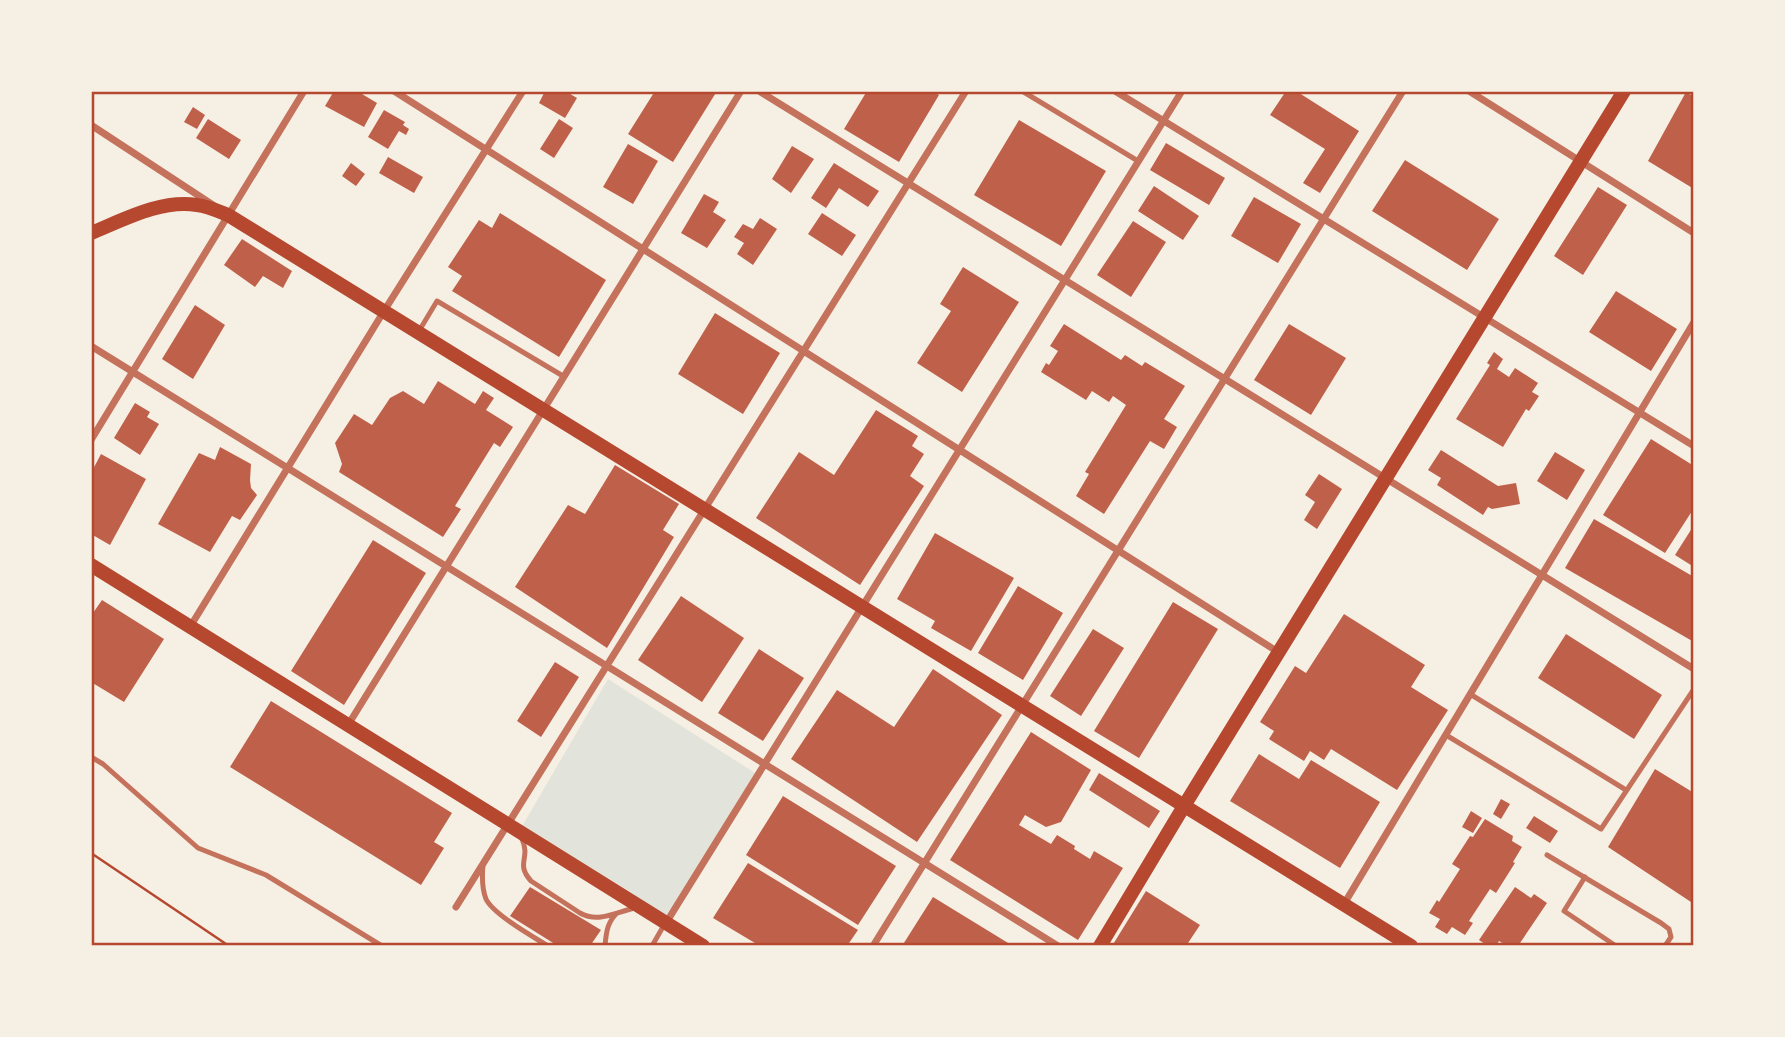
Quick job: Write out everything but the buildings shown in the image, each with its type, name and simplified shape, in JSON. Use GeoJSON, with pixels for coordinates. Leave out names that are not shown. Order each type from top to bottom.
{"type":"FeatureCollection","features":[{"type":"Feature","properties":{"kind":"main road"},"geometry":{"type":"LineString","coordinates":[[1100,946],[1624,91]]}},
{"type":"Feature","properties":{"kind":"main road"},"geometry":{"type":"LineString","coordinates":[[91,233],[141,213],[175,205],[197,205],[228,215],[1410,946]]}},
{"type":"Feature","properties":{"kind":"main road"},"geometry":{"type":"LineString","coordinates":[[91,565],[703,946]]}},
{"type":"Feature","properties":{"kind":"street"},"geometry":{"type":"LineString","coordinates":[[91,440],[304,91]]}},
{"type":"Feature","properties":{"kind":"street"},"geometry":{"type":"LineString","coordinates":[[394,91],[1278,652]]}},
{"type":"Feature","properties":{"kind":"street"},"geometry":{"type":"LineString","coordinates":[[190,627],[523,91]]}},
{"type":"Feature","properties":{"kind":"street"},"geometry":{"type":"LineString","coordinates":[[348,725],[741,91]]}},
{"type":"Feature","properties":{"kind":"street"},"geometry":{"type":"LineString","coordinates":[[759,91],[1694,669]]}},
{"type":"Feature","properties":{"kind":"street"},"geometry":{"type":"LineString","coordinates":[[456,907],[966,91]]}},
{"type":"Feature","properties":{"kind":"street"},"geometry":{"type":"LineString","coordinates":[[1115,91],[1694,446]]}},
{"type":"Feature","properties":{"kind":"street"},"geometry":{"type":"LineString","coordinates":[[666,923],[1182,91]]}},
{"type":"Feature","properties":{"kind":"street"},"geometry":{"type":"LineString","coordinates":[[873,946],[1403,91]]}},
{"type":"Feature","properties":{"kind":"street"},"geometry":{"type":"LineString","coordinates":[[1469,91],[1694,233]]}},
{"type":"Feature","properties":{"kind":"street"},"geometry":{"type":"LineString","coordinates":[[91,125],[228,215]]}},
{"type":"Feature","properties":{"kind":"street"},"geometry":{"type":"LineString","coordinates":[[1344,905],[1694,321]]}},
{"type":"Feature","properties":{"kind":"street"},"geometry":{"type":"LineString","coordinates":[[91,346],[1058,946]]}},
{"type":"Feature","properties":{"kind":"lane"},"geometry":{"type":"LineString","coordinates":[[1022,91],[1033,94],[1138,161]]}},
{"type":"Feature","properties":{"kind":"lane"},"geometry":{"type":"LineString","coordinates":[[419,332],[437,301],[563,376]]}},
{"type":"Feature","properties":{"kind":"lane"},"geometry":{"type":"LineString","coordinates":[[1446,735],[1601,829],[1694,689]]}},
{"type":"Feature","properties":{"kind":"lane"},"geometry":{"type":"LineString","coordinates":[[1470,694],[1626,790]]}},
{"type":"Feature","properties":{"kind":"lane"},"geometry":{"type":"LineString","coordinates":[[91,757],[103,764],[198,848],[266,875],[382,946]]}},
{"type":"Feature","properties":{"kind":"lane"},"geometry":{"type":"LineString","coordinates":[[508,824],[522,838],[527,849],[523,869],[531,881],[587,917],[600,918],[639,906]]}},
{"type":"Feature","properties":{"kind":"lane"},"geometry":{"type":"LineString","coordinates":[[1547,855],[1669,929],[1671,937],[1665,946]]}},
{"type":"Feature","properties":{"kind":"lane"},"geometry":{"type":"LineString","coordinates":[[483,864],[482,880],[486,899],[494,910],[548,946]]}},
{"type":"Feature","properties":{"kind":"lane"},"geometry":{"type":"LineString","coordinates":[[1584,877],[1564,911],[1616,946]]}},
{"type":"Feature","properties":{"kind":"lane"},"geometry":{"type":"LineString","coordinates":[[605,946],[607,929],[618,912]]}},
{"type":"Feature","properties":{"kind":"lane"},"geometry":{"type":"LineString","coordinates":[[652,946],[666,923]]}},
{"type":"Feature","properties":{"kind":"path"},"geometry":{"type":"LineString","coordinates":[[91,853],[229,946]]}},
{"type":"Feature","properties":{"kind":"shaded area"},"geometry":{"type":"Polygon","coordinates":[[[608,679],[755,773],[665,920],[642,906],[631,892],[521,828],[608,679]]]}}]}
